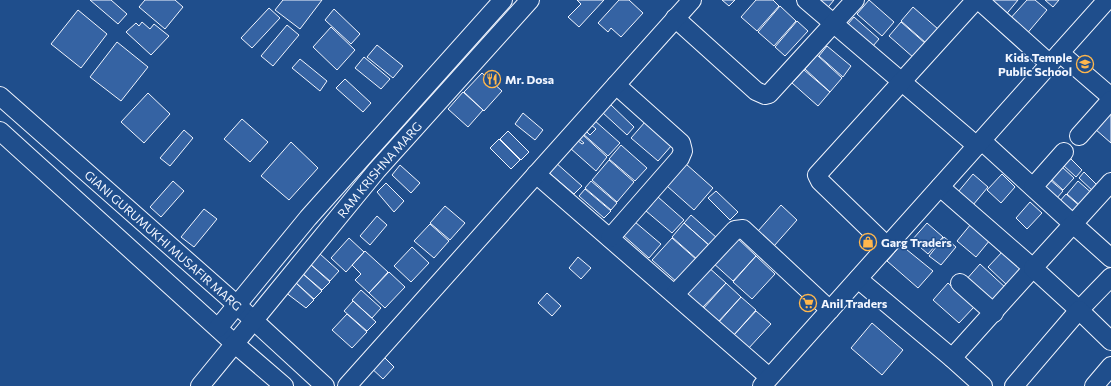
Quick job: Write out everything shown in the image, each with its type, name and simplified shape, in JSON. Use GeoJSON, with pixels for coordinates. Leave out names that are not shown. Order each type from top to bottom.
{"type":"FeatureCollection","features":[{"type":"Feature","properties":{"kind":"street","name":"RAM KRISHNA MARG"},"geometry":{"type":"LineString","coordinates":[[218,328],[349,171],[503,0]]}},
{"type":"Feature","properties":{"kind":"street","name":"RAM KRISHNA MARG"},"geometry":{"type":"LineString","coordinates":[[200,386],[377,170],[530,0]]}},
{"type":"Feature","properties":{"kind":"street"},"geometry":{"type":"LineString","coordinates":[[347,386],[692,0]]}},
{"type":"Feature","properties":{"kind":"street"},"geometry":{"type":"LineString","coordinates":[[806,0],[901,82],[1033,187],[1111,258]]}},
{"type":"Feature","properties":{"kind":"street"},"geometry":{"type":"LineString","coordinates":[[675,18],[756,91],[765,95],[769,94],[855,0]]}},
{"type":"Feature","properties":{"kind":"street"},"geometry":{"type":"LineString","coordinates":[[536,174],[675,294],[766,382],[1107,0]]}},
{"type":"Feature","properties":{"kind":"street"},"geometry":{"type":"LineString","coordinates":[[887,246],[820,181],[817,175],[971,5],[977,1],[981,2],[1055,59],[1111,97]]}},
{"type":"Feature","properties":{"kind":"street"},"geometry":{"type":"LineString","coordinates":[[610,238],[680,158],[683,151],[681,143],[616,85]]}},
{"type":"Feature","properties":{"kind":"street","name":"GIANI GURUMUKHI MUSAFIR MARG"},"geometry":{"type":"LineString","coordinates":[[0,96],[237,305],[325,386]]}},
{"type":"Feature","properties":{"kind":"street"},"geometry":{"type":"LineString","coordinates":[[1079,136],[1111,100]]}},
{"type":"Feature","properties":{"kind":"street"},"geometry":{"type":"LineString","coordinates":[[0,131],[235,344],[284,386]]}},
{"type":"Feature","properties":{"kind":"street"},"geometry":{"type":"LineString","coordinates":[[1033,187],[1064,152]]}},
{"type":"Feature","properties":{"kind":"street"},"geometry":{"type":"LineString","coordinates":[[952,358],[1111,182]]}},
{"type":"Feature","properties":{"kind":"street"},"geometry":{"type":"LineString","coordinates":[[940,187],[1033,268],[1111,341]]}},
{"type":"Feature","properties":{"kind":"street"},"geometry":{"type":"LineString","coordinates":[[675,294],[736,230],[743,229],[830,310]]}},
{"type":"Feature","properties":{"kind":"street"},"geometry":{"type":"LineString","coordinates":[[1014,386],[1079,310],[1111,277]]}},
{"type":"Feature","properties":{"kind":"street"},"geometry":{"type":"LineString","coordinates":[[858,279],[983,386]]}},
{"type":"Feature","properties":{"kind":"street"},"geometry":{"type":"LineString","coordinates":[[960,283],[994,313]]}},
{"type":"Feature","properties":{"kind":"street"},"geometry":{"type":"LineString","coordinates":[[1094,386],[1111,366]]}},
{"type":"Feature","properties":{"kind":"building"},"geometry":{"type":"Polygon","coordinates":[[[90,0],[111,0],[127,14],[118,24],[90,0]]]}},
{"type":"Feature","properties":{"kind":"building"},"geometry":{"type":"Polygon","coordinates":[[[145,0],[175,0],[183,7],[165,29],[139,7],[145,0]]]}},
{"type":"Feature","properties":{"kind":"building"},"geometry":{"type":"Polygon","coordinates":[[[283,0],[322,0],[300,29],[275,10],[283,0]]]}},
{"type":"Feature","properties":{"kind":"building"},"geometry":{"type":"Polygon","coordinates":[[[577,0],[604,0],[579,27],[568,17],[581,4],[577,0]]]}},
{"type":"Feature","properties":{"kind":"building"},"geometry":{"type":"Polygon","coordinates":[[[619,0],[629,0],[643,13],[621,37],[611,28],[608,32],[598,23],[619,0]]]}},
{"type":"Feature","properties":{"kind":"building"},"geometry":{"type":"Polygon","coordinates":[[[722,0],[735,0],[729,6],[722,0]]]}},
{"type":"Feature","properties":{"kind":"building"},"geometry":{"type":"Polygon","coordinates":[[[756,0],[773,0],[779,6],[757,31],[741,17],[756,0]]]}},
{"type":"Feature","properties":{"kind":"building"},"geometry":{"type":"Polygon","coordinates":[[[818,0],[834,0],[825,11],[818,0]]]}},
{"type":"Feature","properties":{"kind":"building"},"geometry":{"type":"Polygon","coordinates":[[[869,0],[894,22],[882,36],[857,14],[869,0]]]}},
{"type":"Feature","properties":{"kind":"building"},"geometry":{"type":"Polygon","coordinates":[[[985,0],[1018,0],[1004,17],[985,0]]]}},
{"type":"Feature","properties":{"kind":"building"},"geometry":{"type":"Polygon","coordinates":[[[1027,0],[1035,0],[1047,10],[1025,36],[1008,21],[1027,0]]]}},
{"type":"Feature","properties":{"kind":"building"},"geometry":{"type":"Polygon","coordinates":[[[1045,0],[1059,0],[1053,7],[1045,0]]]}},
{"type":"Feature","properties":{"kind":"building"},"geometry":{"type":"Polygon","coordinates":[[[780,6],[796,21],[774,46],[758,32],[780,6]]]}},
{"type":"Feature","properties":{"kind":"building"},"geometry":{"type":"Polygon","coordinates":[[[913,7],[938,29],[926,43],[901,21],[913,7]]]}},
{"type":"Feature","properties":{"kind":"building"},"geometry":{"type":"Polygon","coordinates":[[[269,8],[280,18],[252,48],[241,38],[269,8]]]}},
{"type":"Feature","properties":{"kind":"building"},"geometry":{"type":"Polygon","coordinates":[[[334,9],[360,34],[351,44],[325,20],[334,9]]]}},
{"type":"Feature","properties":{"kind":"building"},"geometry":{"type":"Polygon","coordinates":[[[78,10],[107,34],[81,68],[51,44],[78,10]]]}},
{"type":"Feature","properties":{"kind":"building"},"geometry":{"type":"Polygon","coordinates":[[[854,17],[879,39],[873,46],[848,24],[854,17]]]}},
{"type":"Feature","properties":{"kind":"building"},"geometry":{"type":"Polygon","coordinates":[[[797,21],[808,31],[785,56],[775,47],[797,21]]]}},
{"type":"Feature","properties":{"kind":"building"},"geometry":{"type":"Polygon","coordinates":[[[142,22],[150,29],[154,24],[169,36],[151,55],[126,32],[136,23],[139,26],[142,22]]]}},
{"type":"Feature","properties":{"kind":"building"},"geometry":{"type":"Polygon","coordinates":[[[901,22],[926,44],[914,58],[889,36],[901,22]]]}},
{"type":"Feature","properties":{"kind":"building"},"geometry":{"type":"Polygon","coordinates":[[[287,25],[299,35],[273,66],[261,56],[287,25]]]}},
{"type":"Feature","properties":{"kind":"building"},"geometry":{"type":"Polygon","coordinates":[[[331,27],[355,50],[337,70],[313,47],[331,27]]]}},
{"type":"Feature","properties":{"kind":"building"},"geometry":{"type":"Polygon","coordinates":[[[117,42],[148,67],[121,101],[90,77],[117,42]]]}},
{"type":"Feature","properties":{"kind":"building"},"geometry":{"type":"Polygon","coordinates":[[[377,45],[403,66],[393,78],[367,57],[377,45]]]}},
{"type":"Feature","properties":{"kind":"building"},"geometry":{"type":"Polygon","coordinates":[[[827,46],[851,66],[843,77],[819,56],[827,46]]]}},
{"type":"Feature","properties":{"kind":"building"},"geometry":{"type":"Polygon","coordinates":[[[817,55],[842,78],[830,92],[805,69],[817,55]]]}},
{"type":"Feature","properties":{"kind":"building"},"geometry":{"type":"Polygon","coordinates":[[[364,57],[390,79],[381,89],[355,68],[364,57]]]}},
{"type":"Feature","properties":{"kind":"building"},"geometry":{"type":"Polygon","coordinates":[[[300,59],[327,81],[320,91],[292,68],[300,59]]]}},
{"type":"Feature","properties":{"kind":"building"},"geometry":{"type":"Polygon","coordinates":[[[804,70],[830,92],[818,106],[792,83],[804,70]]]}},
{"type":"Feature","properties":{"kind":"building"},"geometry":{"type":"Polygon","coordinates":[[[482,73],[502,91],[484,111],[464,92],[482,73]]]}},
{"type":"Feature","properties":{"kind":"building"},"geometry":{"type":"Polygon","coordinates":[[[345,79],[371,103],[363,112],[336,88],[345,79]]]}},
{"type":"Feature","properties":{"kind":"building"},"geometry":{"type":"Polygon","coordinates":[[[463,92],[483,110],[468,127],[448,109],[463,92]]]}},
{"type":"Feature","properties":{"kind":"building"},"geometry":{"type":"Polygon","coordinates":[[[148,93],[170,114],[144,143],[121,122],[148,93]]]}},
{"type":"Feature","properties":{"kind":"building"},"geometry":{"type":"Polygon","coordinates":[[[610,104],[634,127],[627,135],[602,112],[610,104]]]}},
{"type":"Feature","properties":{"kind":"building"},"geometry":{"type":"Polygon","coordinates":[[[523,113],[543,130],[535,140],[515,124],[523,113]]]}},
{"type":"Feature","properties":{"kind":"building"},"geometry":{"type":"Polygon","coordinates":[[[1111,113],[1111,143],[1095,129],[1111,113]]]}},
{"type":"Feature","properties":{"kind":"building"},"geometry":{"type":"Polygon","coordinates":[[[242,119],[268,142],[250,162],[224,139],[242,119]]]}},
{"type":"Feature","properties":{"kind":"building"},"geometry":{"type":"Polygon","coordinates":[[[594,120],[620,143],[608,156],[582,133],[585,130],[590,135],[596,129],[590,124],[594,120]]]}},
{"type":"Feature","properties":{"kind":"building"},"geometry":{"type":"Polygon","coordinates":[[[645,122],[672,145],[658,161],[631,138],[645,122]]]}},
{"type":"Feature","properties":{"kind":"building"},"geometry":{"type":"Polygon","coordinates":[[[184,130],[193,138],[170,166],[160,158],[184,130]]]}},
{"type":"Feature","properties":{"kind":"building"},"geometry":{"type":"Polygon","coordinates":[[[508,131],[529,152],[521,160],[500,139],[508,131]]]}},
{"type":"Feature","properties":{"kind":"building"},"geometry":{"type":"Polygon","coordinates":[[[582,134],[607,157],[596,171],[570,148],[577,140],[582,144],[584,143],[578,138],[582,134]]]}},
{"type":"Feature","properties":{"kind":"building"},"geometry":{"type":"Polygon","coordinates":[[[499,139],[520,160],[511,169],[490,148],[499,139]]]}},
{"type":"Feature","properties":{"kind":"building"},"geometry":{"type":"Polygon","coordinates":[[[291,142],[318,168],[289,200],[261,176],[291,142]]]}},
{"type":"Feature","properties":{"kind":"building"},"geometry":{"type":"Polygon","coordinates":[[[621,145],[647,168],[635,181],[609,159],[621,145]]]}},
{"type":"Feature","properties":{"kind":"building"},"geometry":{"type":"Polygon","coordinates":[[[1069,157],[1082,170],[1076,177],[1063,165],[1069,157]]]}},
{"type":"Feature","properties":{"kind":"building"},"geometry":{"type":"Polygon","coordinates":[[[609,160],[634,182],[617,202],[592,180],[609,160]]]}},
{"type":"Feature","properties":{"kind":"building"},"geometry":{"type":"Polygon","coordinates":[[[555,162],[582,186],[574,194],[547,171],[555,162]]]}},
{"type":"Feature","properties":{"kind":"building"},"geometry":{"type":"Polygon","coordinates":[[[686,164],[713,188],[694,210],[667,186],[686,164]]]}},
{"type":"Feature","properties":{"kind":"building"},"geometry":{"type":"Polygon","coordinates":[[[400,165],[420,183],[411,193],[392,175],[400,165]]]}},
{"type":"Feature","properties":{"kind":"building"},"geometry":{"type":"Polygon","coordinates":[[[1061,166],[1074,178],[1063,190],[1050,178],[1061,166]]]}},
{"type":"Feature","properties":{"kind":"building"},"geometry":{"type":"Polygon","coordinates":[[[1084,172],[1100,188],[1095,193],[1079,178],[1084,172]]]}},
{"type":"Feature","properties":{"kind":"building"},"geometry":{"type":"Polygon","coordinates":[[[973,174],[988,187],[973,205],[958,192],[973,174]]]}},
{"type":"Feature","properties":{"kind":"building"},"geometry":{"type":"Polygon","coordinates":[[[1002,174],[1015,187],[1001,203],[987,190],[1002,174]]]}},
{"type":"Feature","properties":{"kind":"building"},"geometry":{"type":"Polygon","coordinates":[[[1049,179],[1063,191],[1056,199],[1042,186],[1049,179]]]}},
{"type":"Feature","properties":{"kind":"building"},"geometry":{"type":"Polygon","coordinates":[[[173,181],[184,191],[161,217],[150,207],[173,181]]]}},
{"type":"Feature","properties":{"kind":"building"},"geometry":{"type":"Polygon","coordinates":[[[591,181],[617,203],[611,210],[585,188],[591,181]]]}},
{"type":"Feature","properties":{"kind":"building"},"geometry":{"type":"Polygon","coordinates":[[[1078,181],[1094,195],[1083,208],[1067,194],[1078,181]]]}},
{"type":"Feature","properties":{"kind":"building"},"geometry":{"type":"Polygon","coordinates":[[[386,183],[404,201],[394,212],[377,192],[386,183]]]}},
{"type":"Feature","properties":{"kind":"building"},"geometry":{"type":"Polygon","coordinates":[[[585,189],[611,211],[604,218],[579,196],[585,189]]]}},
{"type":"Feature","properties":{"kind":"building"},"geometry":{"type":"Polygon","coordinates":[[[716,191],[738,212],[730,220],[708,198],[716,191]]]}},
{"type":"Feature","properties":{"kind":"building"},"geometry":{"type":"Polygon","coordinates":[[[1066,194],[1082,208],[1075,216],[1059,202],[1066,194]]]}},
{"type":"Feature","properties":{"kind":"building"},"geometry":{"type":"Polygon","coordinates":[[[658,197],[684,220],[672,233],[646,211],[658,197]]]}},
{"type":"Feature","properties":{"kind":"building"},"geometry":{"type":"Polygon","coordinates":[[[1030,202],[1042,213],[1027,229],[1016,218],[1030,202]]]}},
{"type":"Feature","properties":{"kind":"building"},"geometry":{"type":"Polygon","coordinates":[[[781,205],[797,220],[774,246],[758,231],[781,205]]]}},
{"type":"Feature","properties":{"kind":"building"},"geometry":{"type":"Polygon","coordinates":[[[445,206],[465,223],[450,240],[430,223],[445,206]]]}},
{"type":"Feature","properties":{"kind":"building"},"geometry":{"type":"Polygon","coordinates":[[[204,209],[217,219],[194,247],[181,237],[204,209]]]}},
{"type":"Feature","properties":{"kind":"building"},"geometry":{"type":"Polygon","coordinates":[[[691,215],[717,238],[710,246],[684,223],[691,215]]]}},
{"type":"Feature","properties":{"kind":"building"},"geometry":{"type":"Polygon","coordinates":[[[377,216],[387,225],[370,245],[360,236],[377,216]]]}},
{"type":"Feature","properties":{"kind":"building"},"geometry":{"type":"Polygon","coordinates":[[[635,222],[661,244],[649,258],[623,235],[635,222]]]}},
{"type":"Feature","properties":{"kind":"building"},"geometry":{"type":"Polygon","coordinates":[[[684,223],[710,246],[698,260],[672,237],[684,223]]]}},
{"type":"Feature","properties":{"kind":"building"},"geometry":{"type":"Polygon","coordinates":[[[927,223],[943,237],[928,254],[912,240],[927,223]]]}},
{"type":"Feature","properties":{"kind":"building"},"geometry":{"type":"Polygon","coordinates":[[[430,224],[449,241],[434,258],[414,241],[430,224]]]}},
{"type":"Feature","properties":{"kind":"building"},"geometry":{"type":"Polygon","coordinates":[[[971,224],[990,240],[976,257],[957,241],[971,224]]]}},
{"type":"Feature","properties":{"kind":"building"},"geometry":{"type":"Polygon","coordinates":[[[735,236],[756,256],[733,281],[712,262],[735,236]]]}},
{"type":"Feature","properties":{"kind":"building"},"geometry":{"type":"Polygon","coordinates":[[[944,237],[956,247],[941,265],[929,256],[944,237]]]}},
{"type":"Feature","properties":{"kind":"building"},"geometry":{"type":"Polygon","coordinates":[[[349,238],[364,252],[346,272],[331,258],[349,238]]]}},
{"type":"Feature","properties":{"kind":"building"},"geometry":{"type":"Polygon","coordinates":[[[672,238],[697,260],[678,283],[652,260],[672,238]]]}},
{"type":"Feature","properties":{"kind":"building"},"geometry":{"type":"Polygon","coordinates":[[[901,245],[933,271],[918,288],[887,261],[901,245]]]}},
{"type":"Feature","properties":{"kind":"building"},"geometry":{"type":"Polygon","coordinates":[[[412,247],[429,263],[411,282],[394,266],[412,247]]]}},
{"type":"Feature","properties":{"kind":"building"},"geometry":{"type":"Polygon","coordinates":[[[365,251],[388,272],[369,293],[355,280],[361,274],[352,265],[365,251]]]}},
{"type":"Feature","properties":{"kind":"building"},"geometry":{"type":"Polygon","coordinates":[[[1003,251],[1023,271],[1008,286],[988,267],[1003,251]]]}},
{"type":"Feature","properties":{"kind":"building"},"geometry":{"type":"Polygon","coordinates":[[[320,254],[339,271],[330,281],[310,264],[320,254]]]}},
{"type":"Feature","properties":{"kind":"building"},"geometry":{"type":"Polygon","coordinates":[[[756,256],[775,274],[752,299],[733,282],[756,256]]]}},
{"type":"Feature","properties":{"kind":"building"},"geometry":{"type":"Polygon","coordinates":[[[578,257],[591,268],[581,279],[569,268],[578,257]]]}},
{"type":"Feature","properties":{"kind":"building"},"geometry":{"type":"Polygon","coordinates":[[[310,264],[330,282],[322,290],[302,273],[310,264]]]}},
{"type":"Feature","properties":{"kind":"building"},"geometry":{"type":"Polygon","coordinates":[[[980,264],[1007,289],[992,305],[965,281],[980,264]]]}},
{"type":"Feature","properties":{"kind":"building"},"geometry":{"type":"Polygon","coordinates":[[[707,266],[726,283],[702,308],[684,291],[707,266]]]}},
{"type":"Feature","properties":{"kind":"building"},"geometry":{"type":"Polygon","coordinates":[[[389,272],[405,287],[385,308],[369,293],[389,272]]]}},
{"type":"Feature","properties":{"kind":"building"},"geometry":{"type":"Polygon","coordinates":[[[302,273],[322,291],[314,299],[295,282],[302,273]]]}},
{"type":"Feature","properties":{"kind":"building"},"geometry":{"type":"Polygon","coordinates":[[[295,282],[314,300],[306,308],[285,292],[295,282]]]}},
{"type":"Feature","properties":{"kind":"building"},"geometry":{"type":"Polygon","coordinates":[[[726,283],[741,297],[718,322],[703,309],[726,283]]]}},
{"type":"Feature","properties":{"kind":"building"},"geometry":{"type":"Polygon","coordinates":[[[948,283],[974,307],[959,323],[933,300],[948,283]]]}},
{"type":"Feature","properties":{"kind":"building"},"geometry":{"type":"Polygon","coordinates":[[[361,290],[381,308],[372,318],[352,300],[361,290]]]}},
{"type":"Feature","properties":{"kind":"building"},"geometry":{"type":"Polygon","coordinates":[[[547,293],[561,306],[552,316],[538,303],[547,293]]]}},
{"type":"Feature","properties":{"kind":"building"},"geometry":{"type":"Polygon","coordinates":[[[741,297],[756,310],[733,336],[718,323],[741,297]]]}},
{"type":"Feature","properties":{"kind":"building"},"geometry":{"type":"Polygon","coordinates":[[[353,301],[376,322],[367,331],[344,311],[353,301]]]}},
{"type":"Feature","properties":{"kind":"building"},"geometry":{"type":"Polygon","coordinates":[[[756,311],[771,324],[747,350],[733,336],[756,311]]]}},
{"type":"Feature","properties":{"kind":"building"},"geometry":{"type":"Polygon","coordinates":[[[347,314],[367,332],[352,348],[332,330],[347,314]]]}},
{"type":"Feature","properties":{"kind":"building"},"geometry":{"type":"Polygon","coordinates":[[[872,323],[903,350],[882,375],[851,348],[872,323]]]}},
{"type":"Feature","properties":{"kind":"building"},"geometry":{"type":"Polygon","coordinates":[[[380,353],[394,367],[383,379],[368,365],[380,353]]]}},
{"type":"Feature","properties":{"kind":"place","name":"Kids Temple Public School"},"geometry":{"type":"Point","coordinates":[1085,64]}},
{"type":"Feature","properties":{"kind":"place","name":"Mr. Dosa"},"geometry":{"type":"Point","coordinates":[492,79]}},
{"type":"Feature","properties":{"kind":"place","name":"Garg Traders"},"geometry":{"type":"Point","coordinates":[868,242]}},
{"type":"Feature","properties":{"kind":"place","name":"Anil Traders"},"geometry":{"type":"Point","coordinates":[808,303]}}]}
